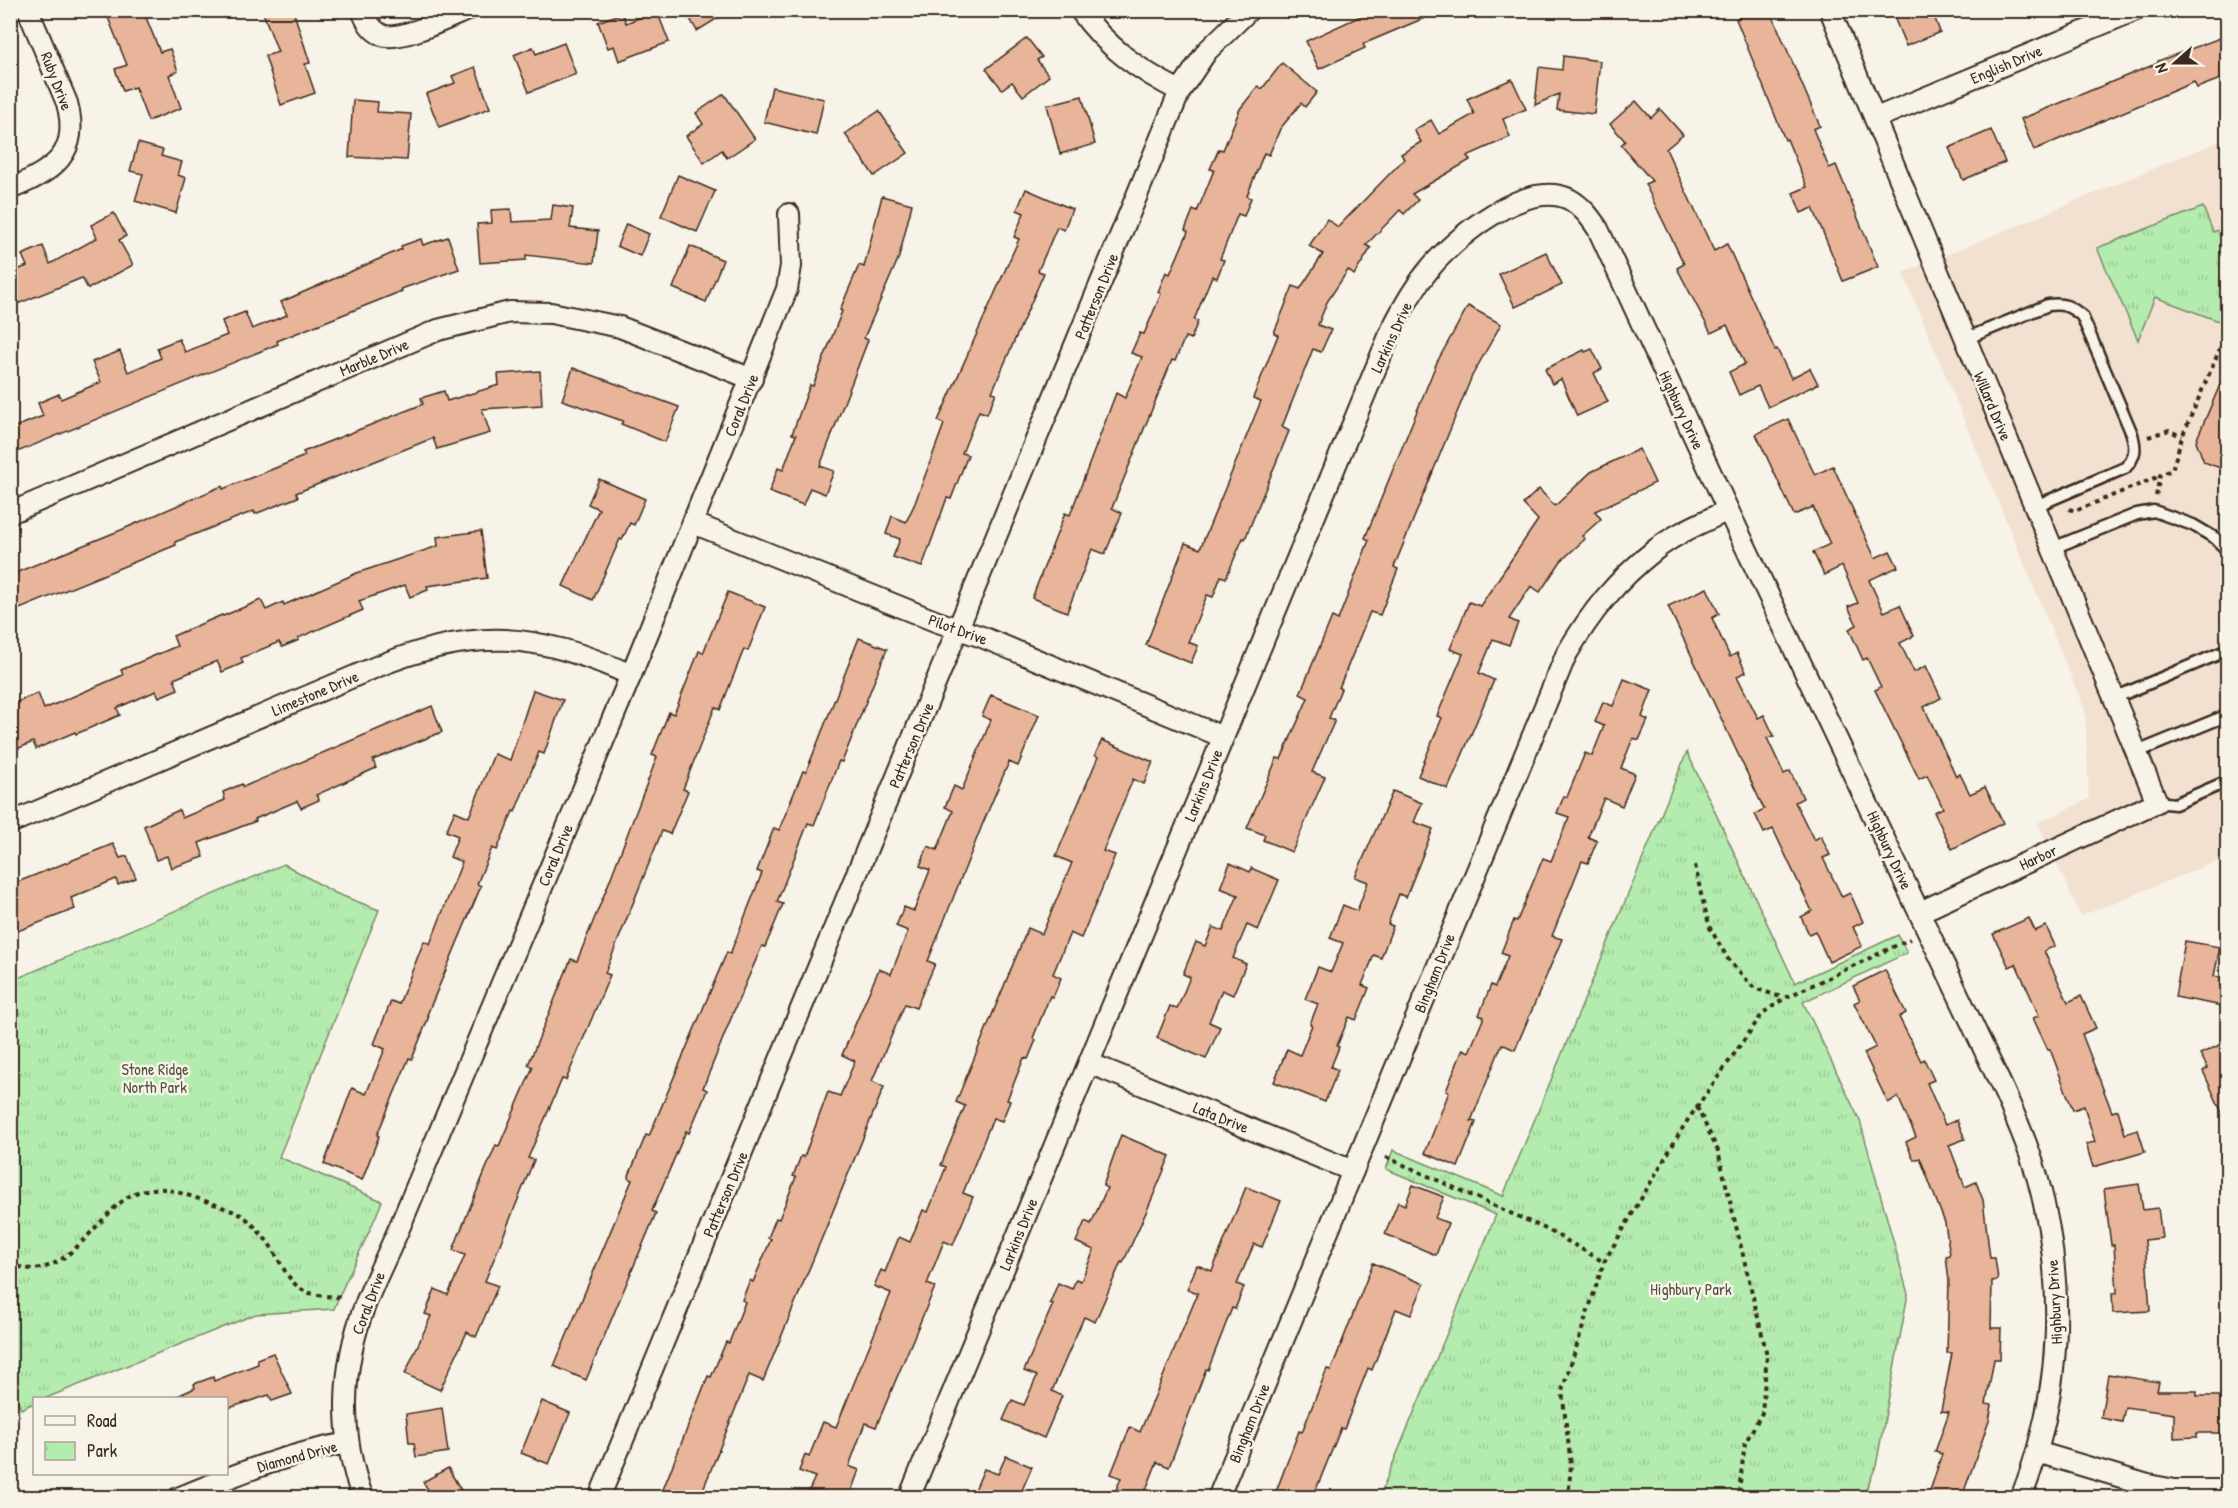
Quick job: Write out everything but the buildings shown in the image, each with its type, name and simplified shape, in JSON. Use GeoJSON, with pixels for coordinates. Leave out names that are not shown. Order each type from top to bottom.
{"type":"FeatureCollection","features":[{"type":"Feature","properties":{"kind":"street"},"geometry":{"type":"LineString","coordinates":[[362,10],[372,29],[388,36],[401,35],[467,10]]}},
{"type":"Feature","properties":{"kind":"street"},"geometry":{"type":"LineString","coordinates":[[1080,10],[1100,35],[1127,60],[1180,91]]}},
{"type":"Feature","properties":{"kind":"street","name":"Patterson Drive"},"geometry":{"type":"LineString","coordinates":[[599,1497],[1180,91],[1207,51],[1249,10]]}},
{"type":"Feature","properties":{"kind":"street","name":"Willard Drive"},"geometry":{"type":"LineString","coordinates":[[1830,10],[2157,802]]}},
{"type":"Feature","properties":{"kind":"street","name":"English Drive"},"geometry":{"type":"LineString","coordinates":[[1876,118],[2136,10]]}},
{"type":"Feature","properties":{"kind":"street","name":"Ruby Drive"},"geometry":{"type":"LineString","coordinates":[[10,189],[38,177],[54,166],[65,154],[71,130],[71,117],[67,103],[30,15]]}},
{"type":"Feature","properties":{"kind":"street","name":"Larkins Drive"},"geometry":{"type":"LineString","coordinates":[[909,1497],[1392,329],[1403,308],[1431,267],[1449,248],[1472,229],[1512,204],[1537,196],[1557,196],[1568,199],[1585,211],[1598,229]]}},
{"type":"Feature","properties":{"kind":"street","name":"Coral Drive"},"geometry":{"type":"LineString","coordinates":[[363,1497],[351,1461],[346,1404],[348,1365],[365,1305],[631,675],[787,289],[791,266],[789,214]]}},
{"type":"Feature","properties":{"kind":"street","name":"Highbury Drive"},"geometry":{"type":"LineString","coordinates":[[1598,229],[1728,510],[1920,912],[2017,1122],[2036,1174],[2044,1203],[2055,1282],[2056,1347],[2051,1396],[2037,1452],[2021,1497]]}},
{"type":"Feature","properties":{"kind":"street","name":"Marble Drive"},"geometry":{"type":"LineString","coordinates":[[10,513],[438,330],[510,312],[552,313],[621,327],[752,379]]}},
{"type":"Feature","properties":{"kind":"street","name":"Bingham Drive"},"geometry":{"type":"LineString","coordinates":[[1218,1497],[1566,655],[1597,606],[1656,548],[1728,510]]}},
{"type":"Feature","properties":{"kind":"street","name":"Pilot Drive"},"geometry":{"type":"LineString","coordinates":[[693,523],[1223,737]]}},
{"type":"Feature","properties":{"kind":"street","name":"Limestone Drive"},"geometry":{"type":"LineString","coordinates":[[10,824],[398,658],[440,645],[468,640],[500,639],[529,642],[582,654],[631,675]]}},
{"type":"Feature","properties":{"kind":"street","name":"Harbor"},"geometry":{"type":"LineString","coordinates":[[1920,912],[2157,802]]}},
{"type":"Feature","properties":{"kind":"street","name":"Lata Drive"},"geometry":{"type":"LineString","coordinates":[[1089,1063],[1353,1171]]}},
{"type":"Feature","properties":{"kind":"street","name":"Diamond Drive"},"geometry":{"type":"LineString","coordinates":[[178,1497],[263,1464],[307,1451],[348,1443]]}},
{"type":"Feature","properties":{"kind":"street"},"geometry":{"type":"LineString","coordinates":[[2037,1452],[2148,1485],[2175,1490],[2228,1490]]}},
{"type":"Feature","properties":{"kind":"lane"},"geometry":{"type":"LineString","coordinates":[[1965,339],[2024,313],[2062,303],[2070,306],[2082,316],[2087,327],[2132,434],[2136,447],[2134,459],[2125,468],[2036,507]]}},
{"type":"Feature","properties":{"kind":"lane"},"geometry":{"type":"LineString","coordinates":[[2053,548],[2137,514],[2154,511],[2193,525],[2215,538],[2228,551]]}},
{"type":"Feature","properties":{"kind":"lane"},"geometry":{"type":"LineString","coordinates":[[2115,698],[2228,650]]}},
{"type":"Feature","properties":{"kind":"lane"},"geometry":{"type":"LineString","coordinates":[[2137,752],[2228,715]]}},
{"type":"Feature","properties":{"kind":"lane"},"geometry":{"type":"LineString","coordinates":[[2157,802],[2175,804],[2228,781]]}},
{"type":"Feature","properties":{"kind":"path"},"geometry":{"type":"LineString","coordinates":[[2061,507],[2075,511],[2172,470],[2182,437],[2228,330]]}},
{"type":"Feature","properties":{"kind":"path"},"geometry":{"type":"LineString","coordinates":[[2148,437],[2169,430],[2182,437]]}},
{"type":"Feature","properties":{"kind":"path"},"geometry":{"type":"LineString","coordinates":[[2154,511],[2160,476]]}},
{"type":"Feature","properties":{"kind":"path"},"geometry":{"type":"LineString","coordinates":[[1695,864],[1710,927],[1728,959],[1754,988],[1785,998]]}},
{"type":"Feature","properties":{"kind":"path"},"geometry":{"type":"LineString","coordinates":[[1569,1497],[1571,1465],[1562,1391],[1604,1262],[1685,1124],[1763,1013],[1785,998],[1916,936]]}},
{"type":"Feature","properties":{"kind":"path"},"geometry":{"type":"LineString","coordinates":[[1697,1107],[1718,1151],[1767,1355],[1762,1413],[1745,1443],[1738,1497]]}},
{"type":"Feature","properties":{"kind":"path"},"geometry":{"type":"LineString","coordinates":[[1386,1157],[1548,1230],[1604,1262]]}},
{"type":"Feature","properties":{"kind":"path"},"geometry":{"type":"LineString","coordinates":[[10,1263],[34,1269],[53,1264],[70,1254],[120,1204],[134,1194],[150,1189],[166,1189],[243,1216],[267,1241],[297,1286],[322,1296],[341,1297]]}},
{"type":"Feature","properties":{"kind":"shaded area"},"geometry":{"type":"Polygon","coordinates":[[[2227,138],[2227,857],[2081,916],[2038,823],[2089,799],[2085,710],[1903,273],[2227,138]]]}},
{"type":"Feature","properties":{"kind":"green space"},"geometry":{"type":"Polygon","coordinates":[[[2203,207],[2213,232],[2227,227],[2228,315],[2224,323],[2155,297],[2138,340],[2097,248],[2203,207]]]}},
{"type":"Feature","properties":{"kind":"green space","name":"Highbury Park"},"geometry":{"type":"Polygon","coordinates":[[[1687,752],[1795,983],[1898,935],[1907,953],[1803,1002],[1860,1121],[1908,1294],[1876,1466],[1863,1497],[1379,1497],[1496,1215],[1386,1169],[1393,1150],[1503,1196],[1687,752]]]}},
{"type":"Feature","properties":{"kind":"green space","name":"Stone Ridge North Park"},"geometry":{"type":"Polygon","coordinates":[[[284,864],[335,893],[379,910],[279,1157],[382,1201],[334,1309],[256,1314],[48,1397],[33,1397],[33,1403],[21,1409],[10,1384],[11,981],[284,864]]]}}]}
